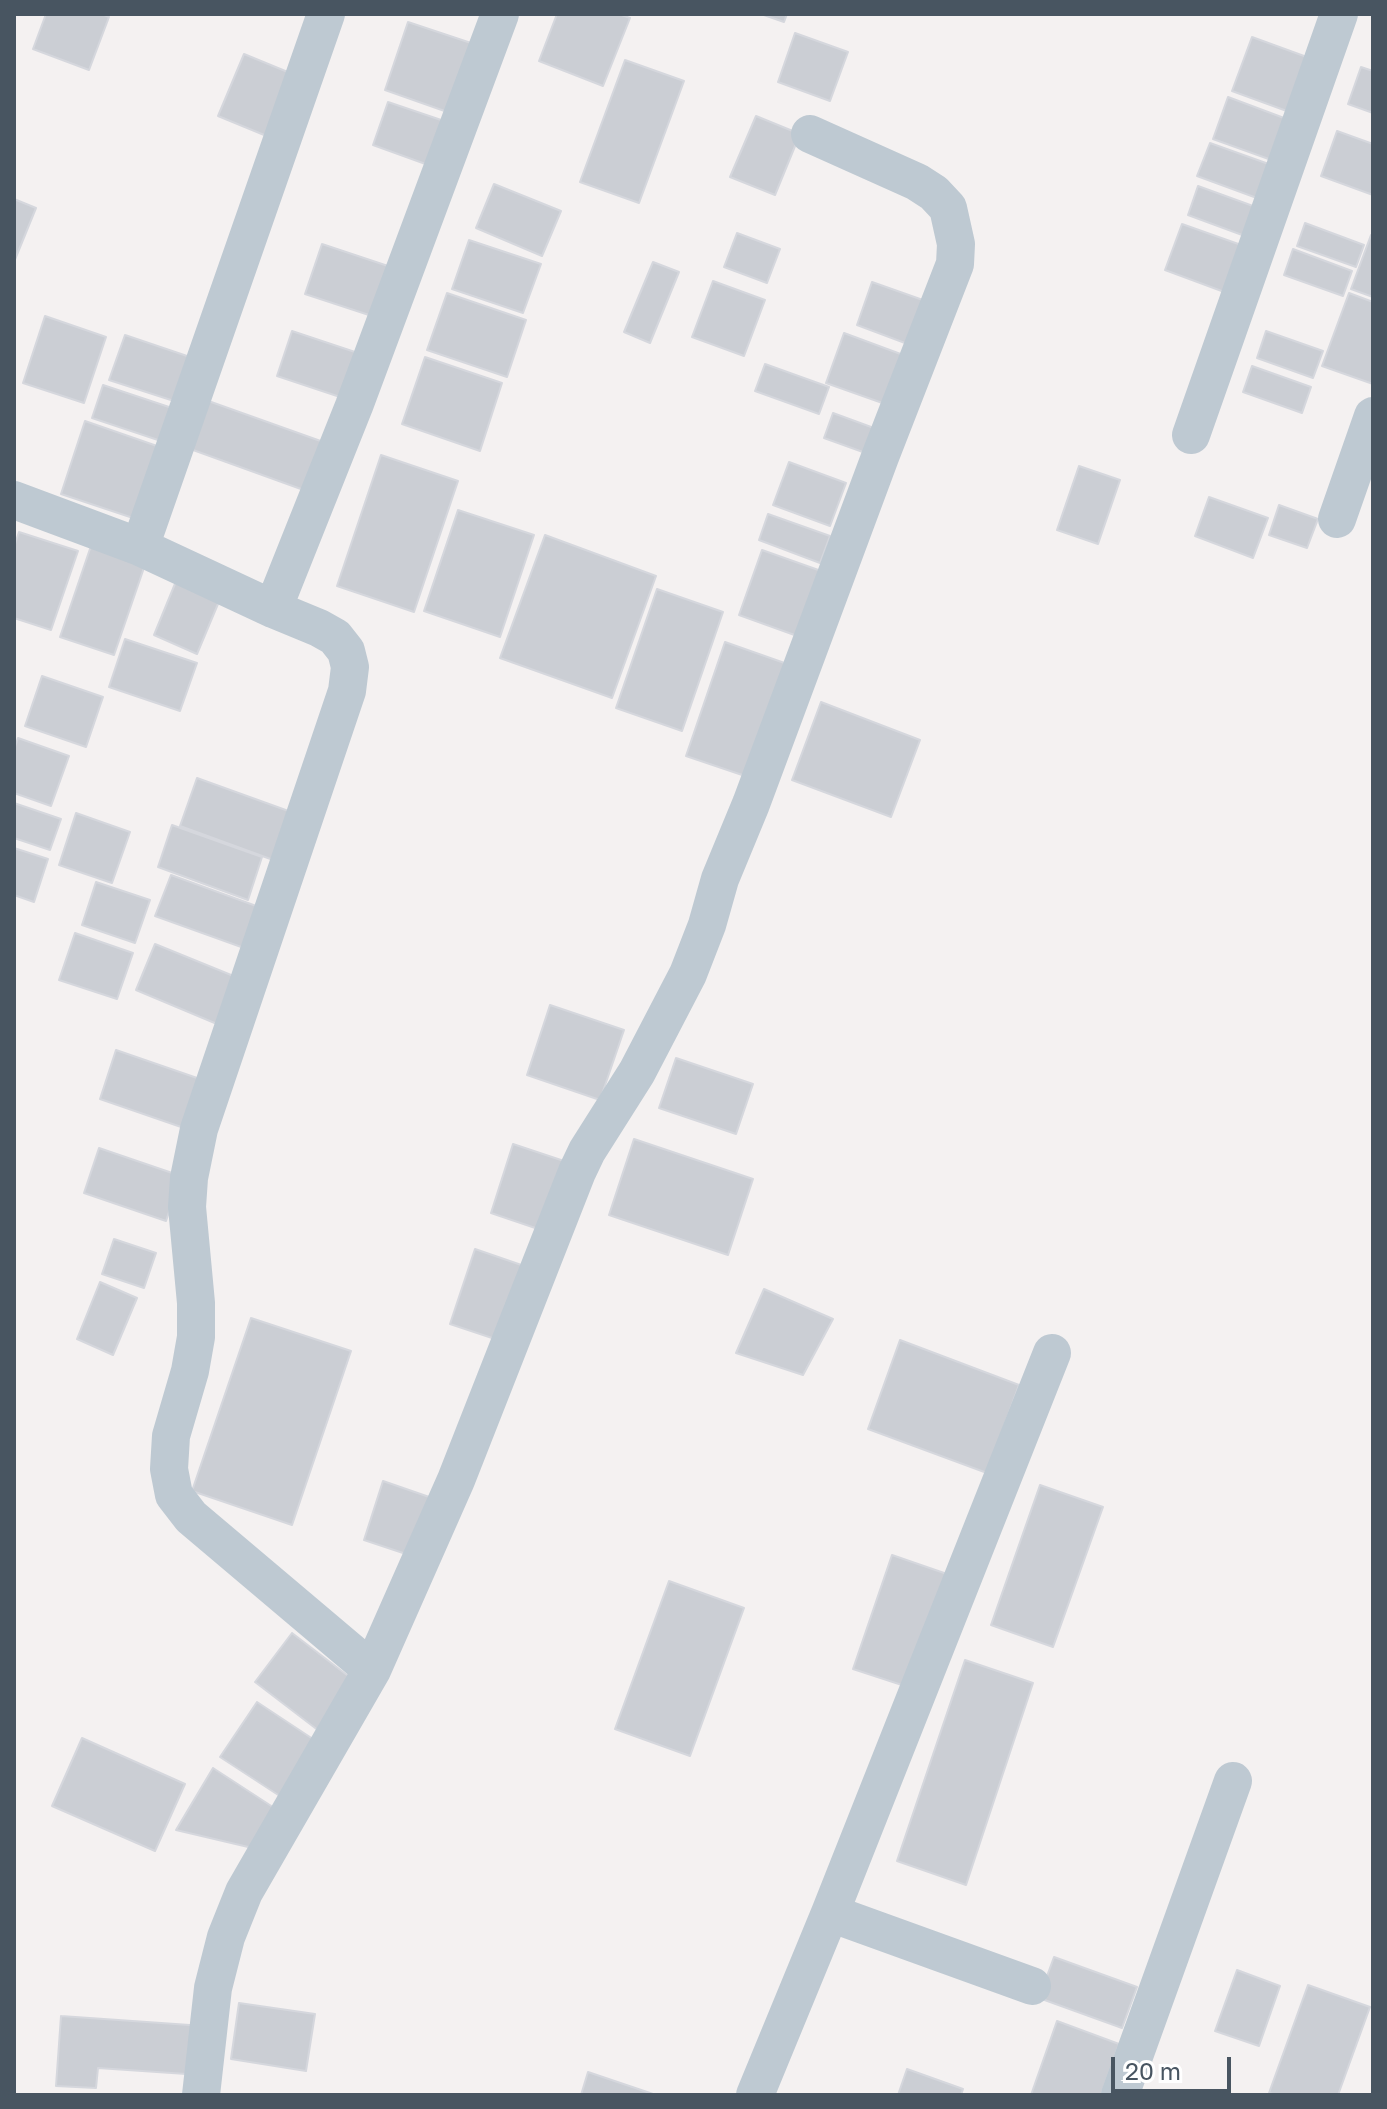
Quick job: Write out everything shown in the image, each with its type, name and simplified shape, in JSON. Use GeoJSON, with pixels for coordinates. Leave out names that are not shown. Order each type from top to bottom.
{"type":"FeatureCollection","features":[{"type":"Feature","properties":{"kind":"street"},"geometry":{"type":"LineString","coordinates":[[140,547],[326,14]]}},
{"type":"Feature","properties":{"kind":"street"},"geometry":{"type":"LineString","coordinates":[[273,609],[354,406],[500,14]]}},
{"type":"Feature","properties":{"kind":"street"},"geometry":{"type":"LineString","coordinates":[[1191,435],[1339,14]]}},
{"type":"Feature","properties":{"kind":"street"},"geometry":{"type":"LineString","coordinates":[[201,2095],[213,1988],[226,1937],[244,1892],[372,1670],[456,1480],[577,1172],[637,1072],[688,974],[720,879],[955,264],[956,244],[948,208],[934,193],[917,182],[810,134]]}},
{"type":"Feature","properties":{"kind":"street"},"geometry":{"type":"LineString","coordinates":[[1337,519],[1373,416]]}},
{"type":"Feature","properties":{"kind":"street"},"geometry":{"type":"LineString","coordinates":[[14,500],[140,547],[319,628],[335,637],[346,651],[350,667],[347,691],[199,1129],[189,1178],[187,1207],[196,1337],[190,1371],[171,1436],[169,1469],[174,1495],[191,1517],[372,1670]]}},
{"type":"Feature","properties":{"kind":"street"},"geometry":{"type":"LineString","coordinates":[[755,2095],[1052,1353]]}},
{"type":"Feature","properties":{"kind":"street"},"geometry":{"type":"LineString","coordinates":[[1120,2095],[1233,1781]]}},
{"type":"Feature","properties":{"kind":"street"},"geometry":{"type":"LineString","coordinates":[[830,1913],[1032,1986]]}},
{"type":"Feature","properties":{"kind":"building"},"geometry":{"type":"Polygon","coordinates":[[[46,14],[102,14],[109,17],[89,70],[33,49],[46,14]]]}},
{"type":"Feature","properties":{"kind":"building"},"geometry":{"type":"Polygon","coordinates":[[[557,14],[619,14],[630,18],[603,86],[539,61],[557,14]]]}},
{"type":"Feature","properties":{"kind":"building"},"geometry":{"type":"Polygon","coordinates":[[[761,14],[787,14],[784,22],[761,14]]]}},
{"type":"Feature","properties":{"kind":"building"},"geometry":{"type":"Polygon","coordinates":[[[408,22],[477,45],[453,114],[385,90],[408,22]]]}},
{"type":"Feature","properties":{"kind":"building"},"geometry":{"type":"Polygon","coordinates":[[[795,33],[848,52],[830,101],[778,82],[795,33]]]}},
{"type":"Feature","properties":{"kind":"building"},"geometry":{"type":"Polygon","coordinates":[[[1252,37],[1315,60],[1295,114],[1232,91],[1252,37]]]}},
{"type":"Feature","properties":{"kind":"building"},"geometry":{"type":"Polygon","coordinates":[[[244,54],[295,75],[269,137],[218,116],[244,54]]]}},
{"type":"Feature","properties":{"kind":"building"},"geometry":{"type":"Polygon","coordinates":[[[625,60],[684,81],[639,203],[580,182],[625,60]]]}},
{"type":"Feature","properties":{"kind":"building"},"geometry":{"type":"Polygon","coordinates":[[[1361,67],[1373,71],[1373,113],[1348,104],[1361,67]]]}},
{"type":"Feature","properties":{"kind":"building"},"geometry":{"type":"Polygon","coordinates":[[[1228,97],[1292,121],[1277,162],[1213,139],[1228,97]]]}},
{"type":"Feature","properties":{"kind":"building"},"geometry":{"type":"Polygon","coordinates":[[[388,102],[447,122],[431,166],[373,145],[388,102]]]}},
{"type":"Feature","properties":{"kind":"building"},"geometry":{"type":"Polygon","coordinates":[[[756,116],[800,134],[775,195],[730,177],[756,116]]]}},
{"type":"Feature","properties":{"kind":"building"},"geometry":{"type":"Polygon","coordinates":[[[1337,131],[1373,144],[1373,195],[1321,176],[1337,131]]]}},
{"type":"Feature","properties":{"kind":"building"},"geometry":{"type":"Polygon","coordinates":[[[1210,143],[1277,167],[1265,201],[1197,176],[1210,143]]]}},
{"type":"Feature","properties":{"kind":"building"},"geometry":{"type":"Polygon","coordinates":[[[494,184],[561,211],[542,256],[476,228],[494,184]]]}},
{"type":"Feature","properties":{"kind":"building"},"geometry":{"type":"Polygon","coordinates":[[[1198,186],[1264,210],[1253,239],[1188,215],[1198,186]]]}},
{"type":"Feature","properties":{"kind":"building"},"geometry":{"type":"Polygon","coordinates":[[[14,199],[36,208],[14,262],[14,199]]]}},
{"type":"Feature","properties":{"kind":"building"},"geometry":{"type":"Polygon","coordinates":[[[1305,223],[1364,245],[1356,267],[1297,246],[1305,223]]]}},
{"type":"Feature","properties":{"kind":"building"},"geometry":{"type":"Polygon","coordinates":[[[1182,224],[1244,246],[1227,293],[1165,270],[1182,224]]]}},
{"type":"Feature","properties":{"kind":"building"},"geometry":{"type":"Polygon","coordinates":[[[737,233],[780,249],[767,283],[724,267],[737,233]]]}},
{"type":"Feature","properties":{"kind":"building"},"geometry":{"type":"Polygon","coordinates":[[[1373,235],[1373,297],[1351,289],[1373,235]]]}},
{"type":"Feature","properties":{"kind":"building"},"geometry":{"type":"Polygon","coordinates":[[[469,240],[541,264],[523,313],[452,289],[469,240]]]}},
{"type":"Feature","properties":{"kind":"building"},"geometry":{"type":"Polygon","coordinates":[[[322,244],[388,266],[372,316],[305,294],[322,244]]]}},
{"type":"Feature","properties":{"kind":"building"},"geometry":{"type":"Polygon","coordinates":[[[1293,249],[1352,271],[1343,296],[1284,275],[1293,249]]]}},
{"type":"Feature","properties":{"kind":"building"},"geometry":{"type":"Polygon","coordinates":[[[653,262],[679,272],[650,343],[624,332],[653,262]]]}},
{"type":"Feature","properties":{"kind":"building"},"geometry":{"type":"Polygon","coordinates":[[[713,281],[765,300],[744,356],[692,337],[713,281]]]}},
{"type":"Feature","properties":{"kind":"building"},"geometry":{"type":"Polygon","coordinates":[[[872,282],[937,305],[921,349],[857,325],[872,282]]]}},
{"type":"Feature","properties":{"kind":"building"},"geometry":{"type":"Polygon","coordinates":[[[447,293],[526,320],[507,377],[427,350],[447,293]]]}},
{"type":"Feature","properties":{"kind":"building"},"geometry":{"type":"Polygon","coordinates":[[[1349,293],[1373,302],[1373,384],[1322,366],[1349,293]]]}},
{"type":"Feature","properties":{"kind":"building"},"geometry":{"type":"Polygon","coordinates":[[[45,316],[106,337],[84,403],[23,383],[45,316]]]}},
{"type":"Feature","properties":{"kind":"building"},"geometry":{"type":"Polygon","coordinates":[[[292,331],[364,355],[349,400],[277,376],[292,331]]]}},
{"type":"Feature","properties":{"kind":"building"},"geometry":{"type":"Polygon","coordinates":[[[1266,331],[1323,351],[1313,378],[1257,358],[1266,331]]]}},
{"type":"Feature","properties":{"kind":"building"},"geometry":{"type":"Polygon","coordinates":[[[844,333],[906,356],[888,405],[826,383],[844,333]]]}},
{"type":"Feature","properties":{"kind":"building"},"geometry":{"type":"Polygon","coordinates":[[[125,335],[190,357],[174,401],[109,380],[125,335]]]}},
{"type":"Feature","properties":{"kind":"building"},"geometry":{"type":"Polygon","coordinates":[[[425,357],[502,383],[480,451],[402,424],[425,357]]]}},
{"type":"Feature","properties":{"kind":"building"},"geometry":{"type":"Polygon","coordinates":[[[765,364],[829,387],[819,414],[755,391],[765,364]]]}},
{"type":"Feature","properties":{"kind":"building"},"geometry":{"type":"Polygon","coordinates":[[[1252,366],[1311,387],[1302,413],[1243,392],[1252,366]]]}},
{"type":"Feature","properties":{"kind":"building"},"geometry":{"type":"Polygon","coordinates":[[[103,385],[172,408],[161,441],[92,418],[103,385]]]}},
{"type":"Feature","properties":{"kind":"building"},"geometry":{"type":"Polygon","coordinates":[[[200,398],[329,444],[312,493],[182,446],[200,398]]]}},
{"type":"Feature","properties":{"kind":"building"},"geometry":{"type":"Polygon","coordinates":[[[833,413],[882,431],[874,456],[824,438],[833,413]]]}},
{"type":"Feature","properties":{"kind":"building"},"geometry":{"type":"Polygon","coordinates":[[[85,421],[157,446],[133,518],[61,494],[85,421]]]}},
{"type":"Feature","properties":{"kind":"building"},"geometry":{"type":"Polygon","coordinates":[[[381,455],[458,481],[414,612],[337,586],[381,455]]]}},
{"type":"Feature","properties":{"kind":"building"},"geometry":{"type":"Polygon","coordinates":[[[789,462],[846,483],[830,526],[773,505],[789,462]]]}},
{"type":"Feature","properties":{"kind":"building"},"geometry":{"type":"Polygon","coordinates":[[[1079,466],[1120,480],[1098,544],[1057,530],[1079,466]]]}},
{"type":"Feature","properties":{"kind":"building"},"geometry":{"type":"Polygon","coordinates":[[[1209,497],[1268,518],[1253,558],[1195,536],[1209,497]]]}},
{"type":"Feature","properties":{"kind":"building"},"geometry":{"type":"Polygon","coordinates":[[[1279,505],[1318,519],[1307,548],[1269,535],[1279,505]]]}},
{"type":"Feature","properties":{"kind":"building"},"geometry":{"type":"Polygon","coordinates":[[[458,510],[534,535],[500,637],[424,611],[458,510]]]}},
{"type":"Feature","properties":{"kind":"building"},"geometry":{"type":"Polygon","coordinates":[[[768,514],[830,536],[820,563],[759,540],[768,514]]]}},
{"type":"Feature","properties":{"kind":"building"},"geometry":{"type":"Polygon","coordinates":[[[19,532],[78,551],[51,630],[14,618],[14,547],[19,532]]]}},
{"type":"Feature","properties":{"kind":"building"},"geometry":{"type":"Polygon","coordinates":[[[545,535],[656,576],[612,698],[500,658],[545,535]]]}},
{"type":"Feature","properties":{"kind":"building"},"geometry":{"type":"Polygon","coordinates":[[[93,540],[147,559],[114,655],[60,637],[93,540]]]}},
{"type":"Feature","properties":{"kind":"building"},"geometry":{"type":"Polygon","coordinates":[[[762,550],[824,572],[800,637],[739,615],[762,550]]]}},
{"type":"Feature","properties":{"kind":"building"},"geometry":{"type":"Polygon","coordinates":[[[179,574],[223,592],[197,654],[154,635],[179,574]]]}},
{"type":"Feature","properties":{"kind":"building"},"geometry":{"type":"Polygon","coordinates":[[[657,589],[723,612],[682,731],[616,708],[657,589]]]}},
{"type":"Feature","properties":{"kind":"building"},"geometry":{"type":"Polygon","coordinates":[[[125,639],[197,663],[180,711],[109,687],[125,639]]]}},
{"type":"Feature","properties":{"kind":"building"},"geometry":{"type":"Polygon","coordinates":[[[725,642],[793,666],[754,779],[686,756],[725,642]]]}},
{"type":"Feature","properties":{"kind":"building"},"geometry":{"type":"Polygon","coordinates":[[[42,676],[103,697],[86,747],[25,726],[42,676]]]}},
{"type":"Feature","properties":{"kind":"building"},"geometry":{"type":"Polygon","coordinates":[[[821,702],[920,740],[891,817],[792,780],[821,702]]]}},
{"type":"Feature","properties":{"kind":"building"},"geometry":{"type":"Polygon","coordinates":[[[18,738],[69,756],[51,806],[14,793],[14,750],[18,738]]]}},
{"type":"Feature","properties":{"kind":"building"},"geometry":{"type":"Polygon","coordinates":[[[197,778],[294,813],[276,861],[180,826],[197,778]]]}},
{"type":"Feature","properties":{"kind":"building"},"geometry":{"type":"Polygon","coordinates":[[[14,803],[61,819],[50,850],[14,838],[14,803]]]}},
{"type":"Feature","properties":{"kind":"building"},"geometry":{"type":"Polygon","coordinates":[[[76,813],[130,832],[112,883],[59,865],[76,813]]]}},
{"type":"Feature","properties":{"kind":"building"},"geometry":{"type":"Polygon","coordinates":[[[172,825],[262,857],[248,900],[158,867],[172,825]]]}},
{"type":"Feature","properties":{"kind":"building"},"geometry":{"type":"Polygon","coordinates":[[[14,848],[48,859],[34,902],[14,895],[14,848]]]}},
{"type":"Feature","properties":{"kind":"building"},"geometry":{"type":"Polygon","coordinates":[[[171,875],[259,907],[244,948],[155,916],[171,875]]]}},
{"type":"Feature","properties":{"kind":"building"},"geometry":{"type":"Polygon","coordinates":[[[96,882],[150,900],[135,943],[82,925],[96,882]]]}},
{"type":"Feature","properties":{"kind":"building"},"geometry":{"type":"Polygon","coordinates":[[[75,933],[133,953],[117,999],[59,980],[75,933]]]}},
{"type":"Feature","properties":{"kind":"building"},"geometry":{"type":"Polygon","coordinates":[[[155,944],[236,977],[217,1024],[136,990],[155,944]]]}},
{"type":"Feature","properties":{"kind":"building"},"geometry":{"type":"Polygon","coordinates":[[[550,1005],[624,1030],[600,1100],[527,1075],[550,1005]]]}},
{"type":"Feature","properties":{"kind":"building"},"geometry":{"type":"Polygon","coordinates":[[[116,1050],[200,1079],[184,1128],[100,1099],[116,1050]]]}},
{"type":"Feature","properties":{"kind":"building"},"geometry":{"type":"Polygon","coordinates":[[[676,1058],[753,1084],[736,1134],[659,1108],[676,1058]]]}},
{"type":"Feature","properties":{"kind":"building"},"geometry":{"type":"Polygon","coordinates":[[[634,1139],[753,1179],[728,1255],[609,1215],[634,1139]]]}},
{"type":"Feature","properties":{"kind":"building"},"geometry":{"type":"Polygon","coordinates":[[[513,1144],[573,1164],[550,1233],[491,1213],[513,1144]]]}},
{"type":"Feature","properties":{"kind":"building"},"geometry":{"type":"Polygon","coordinates":[[[99,1148],[181,1176],[166,1221],[84,1193],[99,1148]]]}},
{"type":"Feature","properties":{"kind":"building"},"geometry":{"type":"Polygon","coordinates":[[[114,1239],[156,1253],[144,1288],[102,1274],[114,1239]]]}},
{"type":"Feature","properties":{"kind":"building"},"geometry":{"type":"Polygon","coordinates":[[[475,1249],[533,1269],[507,1343],[450,1324],[475,1249]]]}},
{"type":"Feature","properties":{"kind":"building"},"geometry":{"type":"Polygon","coordinates":[[[100,1282],[137,1298],[113,1355],[77,1339],[100,1282]]]}},
{"type":"Feature","properties":{"kind":"building"},"geometry":{"type":"Polygon","coordinates":[[[764,1289],[833,1319],[803,1375],[736,1353],[764,1289]]]}},
{"type":"Feature","properties":{"kind":"building"},"geometry":{"type":"Polygon","coordinates":[[[251,1318],[351,1351],[292,1525],[192,1491],[251,1318]]]}},
{"type":"Feature","properties":{"kind":"building"},"geometry":{"type":"Polygon","coordinates":[[[900,1340],[1019,1385],[987,1473],[868,1429],[900,1340]]]}},
{"type":"Feature","properties":{"kind":"building"},"geometry":{"type":"Polygon","coordinates":[[[383,1481],[435,1499],[415,1557],[364,1540],[383,1481]]]}},
{"type":"Feature","properties":{"kind":"building"},"geometry":{"type":"Polygon","coordinates":[[[1040,1485],[1103,1507],[1053,1647],[991,1625],[1040,1485]]]}},
{"type":"Feature","properties":{"kind":"building"},"geometry":{"type":"Polygon","coordinates":[[[892,1555],[947,1574],[908,1687],[853,1669],[892,1555]]]}},
{"type":"Feature","properties":{"kind":"building"},"geometry":{"type":"Polygon","coordinates":[[[669,1581],[744,1608],[690,1756],[615,1729],[669,1581]]]}},
{"type":"Feature","properties":{"kind":"building"},"geometry":{"type":"Polygon","coordinates":[[[292,1633],[360,1685],[323,1734],[255,1682],[292,1633]]]}},
{"type":"Feature","properties":{"kind":"building"},"geometry":{"type":"Polygon","coordinates":[[[965,1660],[1033,1683],[966,1885],[897,1861],[965,1660]]]}},
{"type":"Feature","properties":{"kind":"building"},"geometry":{"type":"Polygon","coordinates":[[[257,1702],[325,1747],[289,1802],[220,1757],[257,1702]]]}},
{"type":"Feature","properties":{"kind":"building"},"geometry":{"type":"Polygon","coordinates":[[[82,1738],[185,1784],[155,1851],[52,1806],[82,1738]]]}},
{"type":"Feature","properties":{"kind":"building"},"geometry":{"type":"Polygon","coordinates":[[[213,1768],[279,1811],[261,1850],[176,1830],[213,1768]]]}},
{"type":"Feature","properties":{"kind":"building"},"geometry":{"type":"Polygon","coordinates":[[[1054,1957],[1137,1987],[1122,2028],[1039,1998],[1054,1957]]]}},
{"type":"Feature","properties":{"kind":"building"},"geometry":{"type":"Polygon","coordinates":[[[1237,1970],[1280,1986],[1259,2046],[1215,2031],[1237,1970]]]}},
{"type":"Feature","properties":{"kind":"building"},"geometry":{"type":"Polygon","coordinates":[[[1308,1985],[1370,2007],[1338,2095],[1269,2093],[1308,1985]]]}},
{"type":"Feature","properties":{"kind":"building"},"geometry":{"type":"Polygon","coordinates":[[[239,2003],[315,2014],[306,2071],[231,2059],[239,2003]]]}},
{"type":"Feature","properties":{"kind":"building"},"geometry":{"type":"Polygon","coordinates":[[[61,2016],[204,2026],[201,2075],[98,2068],[96,2088],[56,2086],[61,2016]]]}},
{"type":"Feature","properties":{"kind":"building"},"geometry":{"type":"Polygon","coordinates":[[[1057,2021],[1119,2044],[1101,2095],[1031,2095],[1057,2021]]]}},
{"type":"Feature","properties":{"kind":"building"},"geometry":{"type":"Polygon","coordinates":[[[907,2069],[963,2089],[961,2095],[898,2095],[907,2069]]]}},
{"type":"Feature","properties":{"kind":"building"},"geometry":{"type":"Polygon","coordinates":[[[588,2072],[656,2095],[581,2095],[588,2072]]]}}]}
